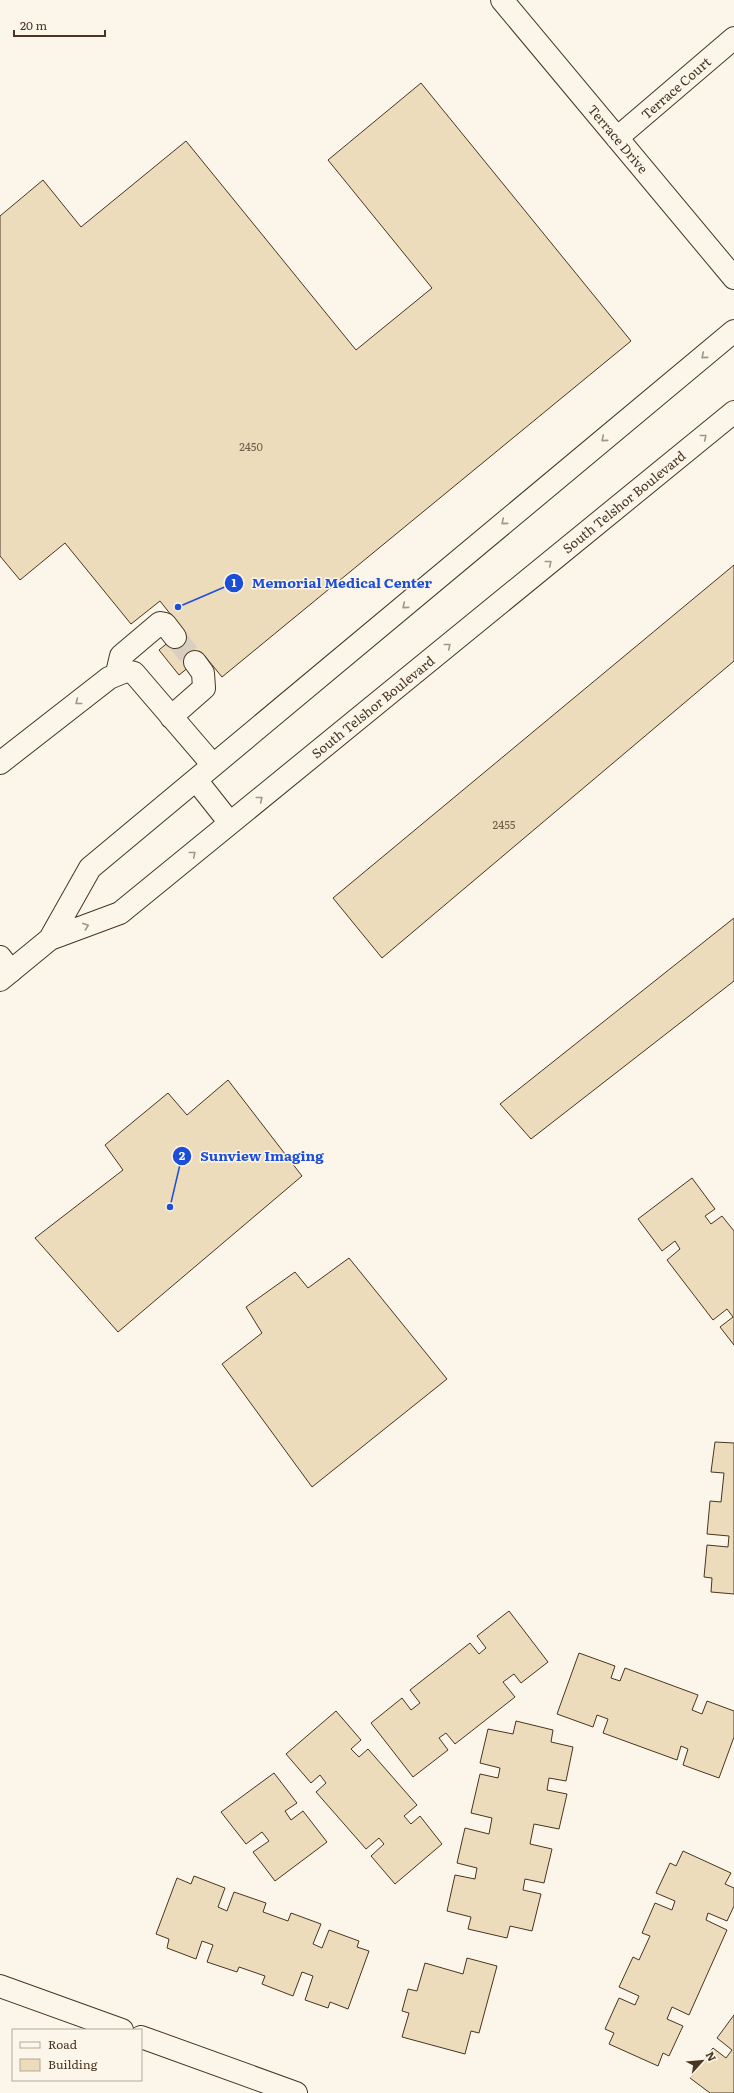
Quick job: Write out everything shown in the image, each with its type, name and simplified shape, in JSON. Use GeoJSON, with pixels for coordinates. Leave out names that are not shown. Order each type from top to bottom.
{"type":"FeatureCollection","features":[{"type":"Feature","properties":{"kind":"main road","name":"Terrace Drive"},"geometry":{"type":"LineString","coordinates":[[502,0],[734,278]]}},
{"type":"Feature","properties":{"kind":"main road","name":"Terrace Court"},"geometry":{"type":"LineString","coordinates":[[617,138],[734,38]]}},
{"type":"Feature","properties":{"kind":"main road"},"geometry":{"type":"LineString","coordinates":[[50,939],[90,868],[734,331]]}},
{"type":"Feature","properties":{"kind":"main road","name":"South Telshor Boulevard"},"geometry":{"type":"LineString","coordinates":[[4,969],[50,939],[120,914],[734,412]]}},
{"type":"Feature","properties":{"kind":"main road"},"geometry":{"type":"LineString","coordinates":[[113,675],[121,656],[160,624],[165,624],[175,637]]}},
{"type":"Feature","properties":{"kind":"main road"},"geometry":{"type":"LineString","coordinates":[[171,716],[204,688],[203,673],[195,662]]}},
{"type":"Feature","properties":{"kind":"main road"},"geometry":{"type":"LineString","coordinates":[[0,763],[113,675],[126,671],[134,673],[213,765]]}},
{"type":"Feature","properties":{"kind":"main road"},"geometry":{"type":"LineString","coordinates":[[196,780],[230,823]]}},
{"type":"Feature","properties":{"kind":"main road"},"geometry":{"type":"LineString","coordinates":[[0,1986],[119,2029]]}},
{"type":"Feature","properties":{"kind":"main road"},"geometry":{"type":"LineString","coordinates":[[142,2037],[296,2093]]}},
{"type":"Feature","properties":{"kind":"building"},"geometry":{"type":"Polygon","coordinates":[[[421,83],[631,341],[222,677],[204,655],[179,675],[159,650],[183,630],[160,601],[131,624],[65,543],[20,580],[0,556],[0,216],[43,180],[81,227],[186,141],[356,350],[432,288],[328,160],[421,83]]]}},
{"type":"Feature","properties":{"kind":"building"},"geometry":{"type":"Polygon","coordinates":[[[734,565],[734,661],[382,958],[333,898],[734,565]]]}},
{"type":"Feature","properties":{"kind":"building"},"geometry":{"type":"Polygon","coordinates":[[[734,918],[734,981],[531,1139],[500,1104],[734,918]]]}},
{"type":"Feature","properties":{"kind":"building"},"geometry":{"type":"Polygon","coordinates":[[[228,1080],[302,1176],[118,1332],[35,1238],[123,1170],[105,1145],[168,1093],[187,1115],[228,1080]]]}},
{"type":"Feature","properties":{"kind":"building"},"geometry":{"type":"Polygon","coordinates":[[[692,1178],[715,1209],[705,1216],[711,1224],[722,1216],[734,1231],[734,1345],[720,1327],[733,1317],[727,1309],[713,1320],[667,1260],[680,1249],[675,1241],[662,1251],[638,1219],[692,1178]]]}},
{"type":"Feature","properties":{"kind":"building"},"geometry":{"type":"Polygon","coordinates":[[[349,1258],[447,1379],[312,1487],[222,1364],[262,1333],[246,1307],[295,1272],[308,1288],[349,1258]]]}},
{"type":"Feature","properties":{"kind":"building"},"geometry":{"type":"Polygon","coordinates":[[[715,1442],[734,1443],[734,1594],[711,1592],[712,1578],[704,1577],[707,1545],[728,1547],[729,1536],[707,1534],[710,1501],[721,1502],[724,1473],[711,1472],[715,1442]]]}},
{"type":"Feature","properties":{"kind":"building"},"geometry":{"type":"Polygon","coordinates":[[[509,1611],[548,1662],[521,1683],[514,1674],[503,1682],[515,1697],[455,1744],[446,1733],[439,1738],[448,1750],[413,1777],[371,1723],[402,1698],[411,1710],[420,1703],[410,1690],[470,1643],[479,1654],[486,1648],[477,1636],[509,1611]]]}},
{"type":"Feature","properties":{"kind":"building"},"geometry":{"type":"Polygon","coordinates":[[[579,1653],[615,1666],[611,1678],[620,1681],[625,1668],[698,1695],[692,1710],[702,1714],[707,1701],[734,1711],[734,1737],[719,1778],[683,1765],[688,1749],[681,1746],[677,1760],[603,1733],[608,1719],[597,1715],[593,1727],[557,1714],[579,1653]]]}},
{"type":"Feature","properties":{"kind":"building"},"geometry":{"type":"Polygon","coordinates":[[[336,1711],[361,1740],[351,1749],[359,1757],[368,1749],[417,1805],[404,1816],[411,1824],[420,1816],[442,1844],[395,1884],[371,1856],[384,1844],[379,1838],[366,1849],[316,1792],[326,1783],[320,1775],[311,1783],[286,1754],[336,1711]]]}},
{"type":"Feature","properties":{"kind":"building"},"geometry":{"type":"Polygon","coordinates":[[[516,1721],[553,1730],[551,1742],[573,1747],[566,1781],[549,1778],[547,1790],[567,1794],[559,1829],[534,1824],[530,1844],[552,1849],[544,1883],[525,1879],[523,1890],[541,1894],[532,1931],[510,1926],[507,1938],[468,1929],[471,1917],[447,1911],[455,1875],[475,1879],[477,1868],[457,1863],[465,1828],[489,1834],[492,1818],[471,1813],[480,1774],[498,1778],[500,1768],[480,1763],[488,1729],[513,1734],[516,1721]]]}},
{"type":"Feature","properties":{"kind":"building"},"geometry":{"type":"Polygon","coordinates":[[[274,1773],[297,1803],[285,1811],[291,1820],[303,1811],[327,1842],[275,1881],[253,1852],[269,1841],[262,1832],[246,1844],[221,1812],[274,1773]]]}},
{"type":"Feature","properties":{"kind":"building"},"geometry":{"type":"Polygon","coordinates":[[[683,1851],[731,1873],[725,1884],[734,1888],[734,1906],[727,1921],[708,1913],[706,1920],[727,1930],[689,2015],[672,2007],[667,2019],[683,2026],[669,2056],[663,2053],[658,2066],[609,2044],[614,2033],[605,2029],[619,1998],[635,2005],[639,1996],[619,1987],[633,1957],[639,1960],[650,1936],[642,1933],[655,1903],[672,1910],[675,1901],[656,1893],[670,1863],[676,1866],[683,1851]]]}},
{"type":"Feature","properties":{"kind":"building"},"geometry":{"type":"Polygon","coordinates":[[[194,1876],[225,1888],[218,1907],[227,1911],[234,1892],[266,1903],[263,1912],[288,1921],[291,1913],[321,1924],[313,1944],[322,1948],[329,1930],[359,1941],[357,1947],[369,1951],[348,2009],[330,2002],[328,2008],[305,2000],[313,1976],[302,1972],[293,1996],[262,1984],[265,1976],[239,1967],[237,1972],[207,1962],[213,1945],[202,1941],[196,1959],[167,1948],[169,1939],[156,1934],[177,1878],[191,1884],[194,1876]]]}},
{"type":"Feature","properties":{"kind":"building"},"geometry":{"type":"Polygon","coordinates":[[[467,1958],[497,1966],[479,2033],[471,2031],[465,2054],[402,2037],[409,2013],[402,2011],[408,1989],[417,1991],[425,1963],[463,1974],[467,1958]]]}},
{"type":"Feature","properties":{"kind":"building"},"geometry":{"type":"Polygon","coordinates":[[[734,2015],[734,2093],[710,2093],[690,2078],[713,2048],[726,2058],[732,2050],[717,2038],[734,2015]]]}},
{"type":"Feature","properties":{"kind":"tunnel"},"geometry":{"type":"LineString","coordinates":[[175,637],[195,662]]}},
{"type":"Feature","properties":{"kind":"place","name":"Memorial Medical Center"},"geometry":{"type":"Point","coordinates":[178,607]}},
{"type":"Feature","properties":{"kind":"place","name":"Sunview Imaging"},"geometry":{"type":"Point","coordinates":[170,1207]}}]}
